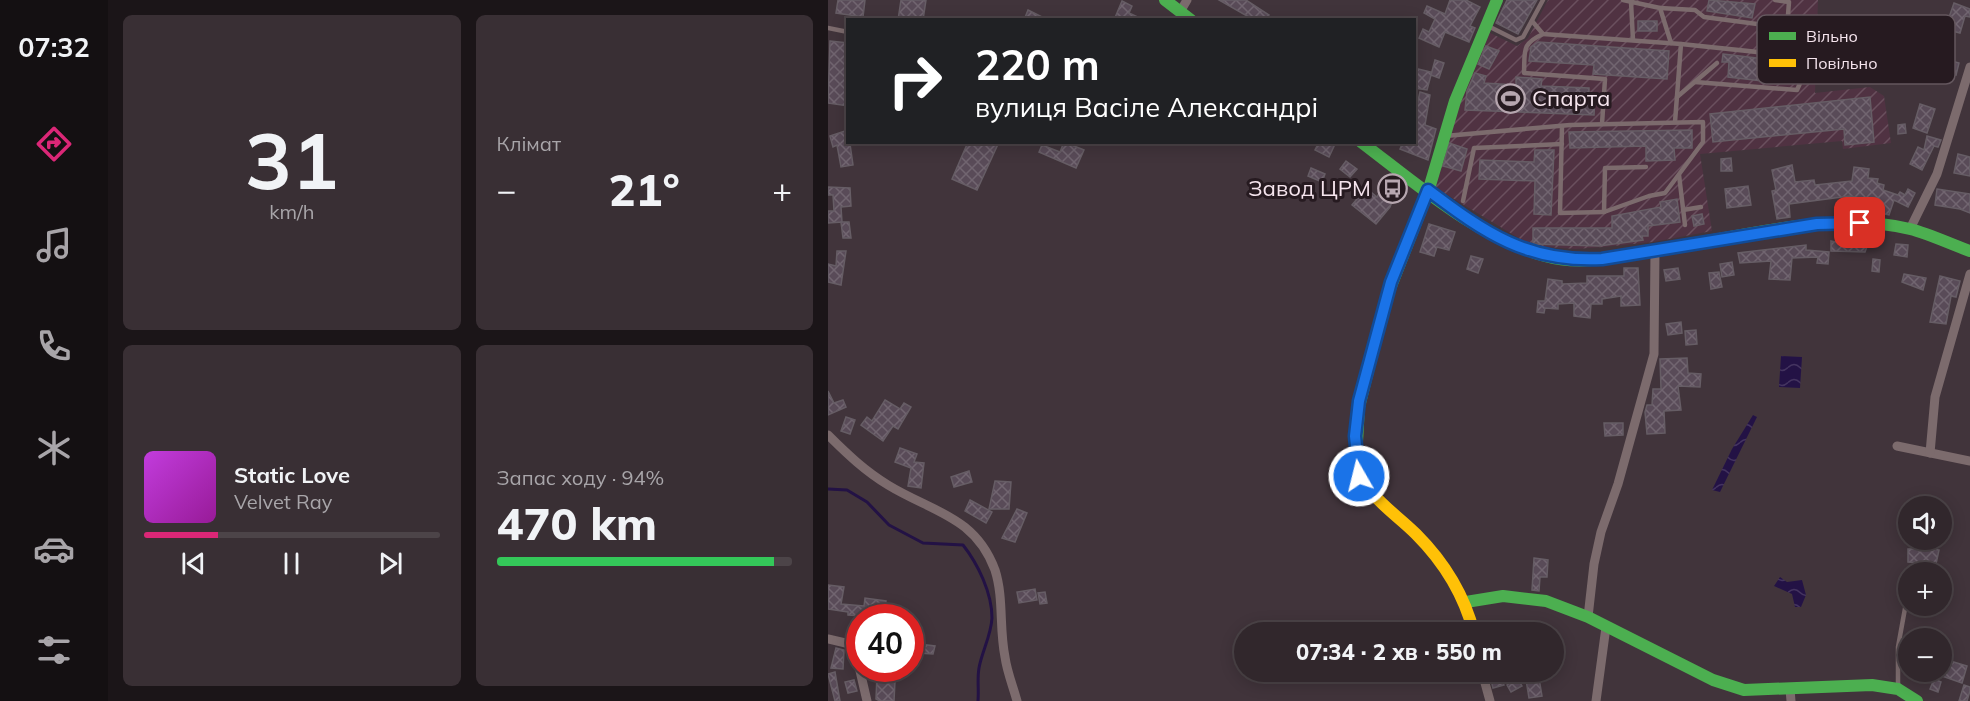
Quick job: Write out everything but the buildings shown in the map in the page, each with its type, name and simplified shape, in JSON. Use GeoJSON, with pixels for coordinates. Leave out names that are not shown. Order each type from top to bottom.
{"type":"FeatureCollection","features":[{"type":"Feature","properties":{"kind":"street"},"geometry":{"type":"LineString","coordinates":[[1165,0],[1188,18]]}},
{"type":"Feature","properties":{"kind":"street"},"geometry":{"type":"LineString","coordinates":[[1180,12],[1187,0]]}},
{"type":"Feature","properties":{"kind":"street"},"geometry":{"type":"LineString","coordinates":[[1471,622],[1466,602],[1446,568],[1412,530],[1368,491],[1359,476],[1355,458],[1359,401],[1388,293],[1428,190],[1443,136],[1497,0]]}},
{"type":"Feature","properties":{"kind":"street"},"geometry":{"type":"LineString","coordinates":[[1910,229],[1937,174],[1970,67]]}},
{"type":"Feature","properties":{"kind":"street"},"geometry":{"type":"LineString","coordinates":[[1364,144],[1488,232],[1548,257],[1574,260],[1602,259],[1817,224],[1885,224],[1910,229],[1970,251]]}},
{"type":"Feature","properties":{"kind":"street"},"geometry":{"type":"LineString","coordinates":[[1588,617],[1594,564],[1601,532],[1618,484],[1654,354],[1655,250]]}},
{"type":"Feature","properties":{"kind":"street"},"geometry":{"type":"LineString","coordinates":[[1930,453],[1935,397],[1970,274]]}},
{"type":"Feature","properties":{"kind":"street"},"geometry":{"type":"LineString","coordinates":[[828,435],[857,464],[888,485],[963,524],[982,542],[995,572],[1002,608],[1004,656],[1017,701]]}},
{"type":"Feature","properties":{"kind":"street"},"geometry":{"type":"LineString","coordinates":[[1897,446],[1970,461]]}},
{"type":"Feature","properties":{"kind":"street"},"geometry":{"type":"LineString","coordinates":[[1466,602],[1516,596],[1546,601],[1588,617],[1713,680],[1744,690],[1790,695],[1872,685],[1898,689],[1917,701]]}},
{"type":"Feature","properties":{"kind":"street"},"geometry":{"type":"LineString","coordinates":[[1596,701],[1606,627]]}},
{"type":"Feature","properties":{"kind":"street"},"geometry":{"type":"LineString","coordinates":[[828,639],[854,645],[867,701]]}},
{"type":"Feature","properties":{"kind":"street"},"geometry":{"type":"LineString","coordinates":[[1485,682],[1490,701]]}},
{"type":"Feature","properties":{"kind":"lane"},"geometry":{"type":"LineString","coordinates":[[1486,25],[1516,40],[1523,37],[1543,0]]}},
{"type":"Feature","properties":{"kind":"lane"},"geometry":{"type":"LineString","coordinates":[[1623,0],[1660,9],[1695,10],[1704,17],[1757,24]]}},
{"type":"Feature","properties":{"kind":"lane"},"geometry":{"type":"LineString","coordinates":[[1775,0],[1789,2],[1788,15]]}},
{"type":"Feature","properties":{"kind":"lane"},"geometry":{"type":"LineString","coordinates":[[1631,2],[1633,40]]}},
{"type":"Feature","properties":{"kind":"lane"},"geometry":{"type":"LineString","coordinates":[[1660,9],[1671,43]]}},
{"type":"Feature","properties":{"kind":"lane"},"geometry":{"type":"LineString","coordinates":[[1532,21],[1543,34]]}},
{"type":"Feature","properties":{"kind":"lane"},"geometry":{"type":"LineString","coordinates":[[828,28],[846,32]]}},
{"type":"Feature","properties":{"kind":"lane"},"geometry":{"type":"LineString","coordinates":[[1602,124],[1605,79],[1524,73],[1526,46],[1530,40],[1543,34],[1757,52]]}},
{"type":"Feature","properties":{"kind":"lane"},"geometry":{"type":"LineString","coordinates":[[1675,122],[1681,44]]}},
{"type":"Feature","properties":{"kind":"lane"},"geometry":{"type":"LineString","coordinates":[[1677,97],[1717,63]]}},
{"type":"Feature","properties":{"kind":"lane"},"geometry":{"type":"LineString","coordinates":[[1695,82],[1797,90],[1800,84]]}},
{"type":"Feature","properties":{"kind":"lane"},"geometry":{"type":"LineString","coordinates":[[1443,136],[1562,126],[1703,122],[1704,142],[1665,193],[1649,196],[1604,212],[1560,213],[1562,126]]}},
{"type":"Feature","properties":{"kind":"lane"},"geometry":{"type":"LineString","coordinates":[[1463,201],[1474,148],[1562,144]]}},
{"type":"Feature","properties":{"kind":"lane"},"geometry":{"type":"LineString","coordinates":[[1604,212],[1605,168],[1646,167]]}},
{"type":"Feature","properties":{"kind":"lane"},"geometry":{"type":"LineString","coordinates":[[1678,175],[1685,225]]}},
{"type":"Feature","properties":{"kind":"lane"},"geometry":{"type":"LineString","coordinates":[[1683,210],[1701,207]]}},
{"type":"Feature","properties":{"kind":"lane"},"geometry":{"type":"LineString","coordinates":[[1898,689],[1898,647],[1904,616]]}},
{"type":"Feature","properties":{"kind":"shaded area","name":"Завод ЦРМ"},"geometry":{"type":"Polygon","coordinates":[[[1548,0],[1818,0],[1818,15],[1757,15],[1757,84],[1815,84],[1815,93],[1870,87],[1884,96],[1891,143],[1843,149],[1842,141],[1700,154],[1712,231],[1653,242],[1603,247],[1576,249],[1532,246],[1431,185],[1486,31],[1517,46],[1528,38],[1548,0]]]}},
{"type":"Feature","properties":{"kind":"water"},"geometry":{"type":"Polygon","coordinates":[[[1781,356],[1802,357],[1800,388],[1779,387],[1781,356]]]}},
{"type":"Feature","properties":{"kind":"water"},"geometry":{"type":"Polygon","coordinates":[[[1753,415],[1757,417],[1720,492],[1712,490],[1732,449],[1753,415]]]}},
{"type":"Feature","properties":{"kind":"water"},"geometry":{"type":"Polygon","coordinates":[[[1780,577],[1787,582],[1802,580],[1806,595],[1801,607],[1795,607],[1792,594],[1774,586],[1780,577]]]}},
{"type":"Feature","properties":{"kind":"waterway"},"geometry":{"type":"LineString","coordinates":[[828,489],[847,490],[867,502],[889,525],[923,543],[963,545],[969,553],[987,589],[992,618],[979,668],[978,701]]}},
{"type":"Feature","properties":{"kind":"traffic: fast"},"geometry":{"type":"LineString","coordinates":[[1165,0],[1188,18]]}},
{"type":"Feature","properties":{"kind":"traffic: fast"},"geometry":{"type":"LineString","coordinates":[[1356,460],[1359,407],[1386,299],[1428,192],[1455,101],[1497,0]]}},
{"type":"Feature","properties":{"kind":"traffic: fast"},"geometry":{"type":"LineString","coordinates":[[1364,144],[1471,223],[1520,247],[1559,259],[1604,259],[1786,227],[1850,222],[1910,229],[1970,251]]}},
{"type":"Feature","properties":{"kind":"traffic: fast"},"geometry":{"type":"LineString","coordinates":[[1466,602],[1503,596],[1546,601],[1588,617],[1713,680],[1744,690],[1872,685],[1898,689],[1917,701]]}},
{"type":"Feature","properties":{"kind":"traffic: slow"},"geometry":{"type":"LineString","coordinates":[[1356,460],[1365,483],[1372,492],[1416,534],[1444,567],[1459,592],[1471,622]]}},
{"type":"Feature","properties":{"kind":"place","name":"Спарта"},"geometry":{"type":"Point","coordinates":[1511,98]}},
{"type":"Feature","properties":{"kind":"place","name":"Завод ЦРМ"},"geometry":{"type":"Point","coordinates":[1392,188]}},
{"type":"Feature","properties":{"kind":"route"},"geometry":{"type":"LineString","coordinates":[[1359,476],[1355,458],[1359,401],[1391,282],[1428,190],[1488,232],[1519,247],[1548,257],[1574,260],[1602,259],[1817,224],[1860,223]]}}]}
